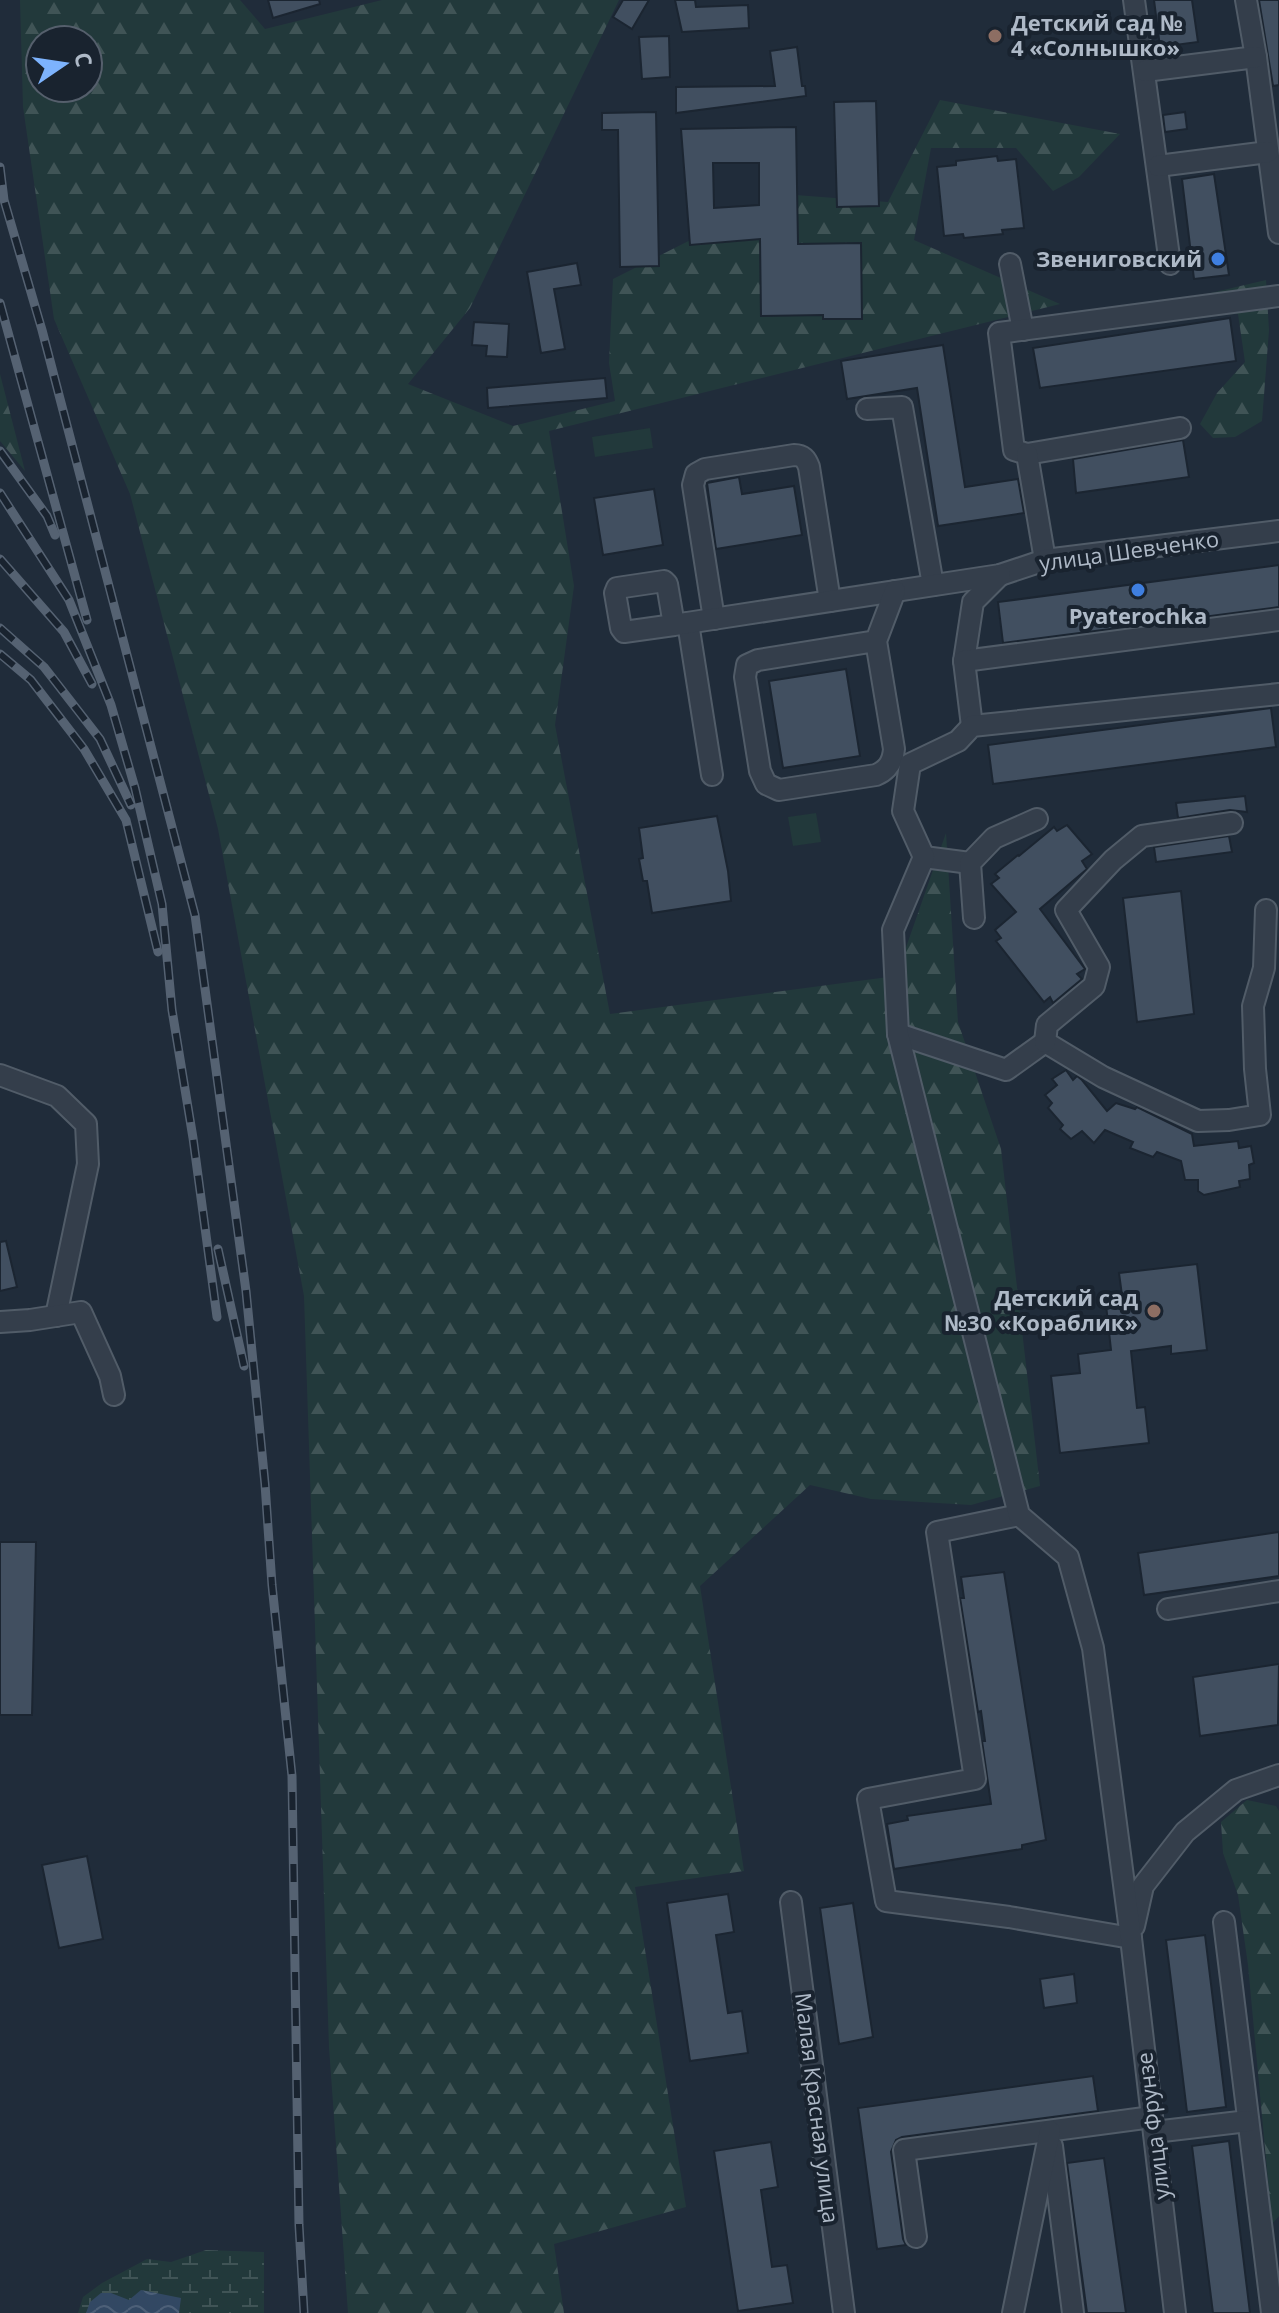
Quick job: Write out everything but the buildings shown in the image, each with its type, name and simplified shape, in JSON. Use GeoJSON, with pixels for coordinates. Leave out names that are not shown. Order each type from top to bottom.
{"type":"FeatureCollection","features":[{"type":"Feature","properties":{"kind":"street"},"geometry":{"type":"LineString","coordinates":[[1134,0],[1170,264]]}},
{"type":"Feature","properties":{"kind":"street"},"geometry":{"type":"LineString","coordinates":[[1246,0],[1279,232]]}},
{"type":"Feature","properties":{"kind":"street"},"geometry":{"type":"LineString","coordinates":[[1145,71],[1256,57]]}},
{"type":"Feature","properties":{"kind":"street"},"geometry":{"type":"LineString","coordinates":[[1158,166],[1268,152]]}},
{"type":"Feature","properties":{"kind":"street"},"geometry":{"type":"LineString","coordinates":[[1010,264],[1023,330]]}},
{"type":"Feature","properties":{"kind":"street"},"geometry":{"type":"LineString","coordinates":[[1180,428],[1027,454],[1014,450],[999,333],[1279,296]]}},
{"type":"Feature","properties":{"kind":"street"},"geometry":{"type":"LineString","coordinates":[[867,409],[902,407],[933,585]]}},
{"type":"Feature","properties":{"kind":"street"},"geometry":{"type":"LineString","coordinates":[[1027,454],[1045,560]]}},
{"type":"Feature","properties":{"kind":"street"},"geometry":{"type":"LineString","coordinates":[[714,619],[694,478],[705,469],[794,455],[807,460],[809,467],[830,601]]}},
{"type":"Feature","properties":{"kind":"street","name":"улица Шевченко"},"geometry":{"type":"LineString","coordinates":[[712,775],[681,624],[1000,575],[1045,560],[1279,531]]}},
{"type":"Feature","properties":{"kind":"street"},"geometry":{"type":"LineString","coordinates":[[972,726],[964,661],[973,602],[1000,575]]}},
{"type":"Feature","properties":{"kind":"street"},"geometry":{"type":"LineString","coordinates":[[876,641],[758,660],[747,665],[745,677],[760,771],[772,789],[876,775],[889,766],[894,749],[876,641],[895,591]]}},
{"type":"Feature","properties":{"kind":"street"},"geometry":{"type":"LineString","coordinates":[[964,661],[1279,620]]}},
{"type":"Feature","properties":{"kind":"street"},"geometry":{"type":"LineString","coordinates":[[1279,694],[972,726],[958,741],[910,764],[903,811],[924,857],[893,930],[898,1034],[1019,1515],[937,1532],[975,1779],[868,1799],[886,1901],[1009,1917],[1131,1938],[1143,1886],[1185,1832],[1236,1790],[1279,1775]]}},
{"type":"Feature","properties":{"kind":"street"},"geometry":{"type":"LineString","coordinates":[[974,918],[970,863],[994,838],[1037,819]]}},
{"type":"Feature","properties":{"kind":"street"},"geometry":{"type":"LineString","coordinates":[[898,1034],[1006,1070],[1045,1042],[1047,1025],[1094,986],[1099,967],[1066,910],[1113,860],[1142,836],[1232,823]]}},
{"type":"Feature","properties":{"kind":"street"},"geometry":{"type":"LineString","coordinates":[[924,857],[970,863]]}},
{"type":"Feature","properties":{"kind":"street"},"geometry":{"type":"LineString","coordinates":[[1045,1042],[1103,1077],[1198,1121],[1260,1115],[1253,1006],[1264,968],[1266,910]]}},
{"type":"Feature","properties":{"kind":"street"},"geometry":{"type":"LineString","coordinates":[[0,1075],[57,1096],[86,1124],[88,1164],[56,1316]]}},
{"type":"Feature","properties":{"kind":"street"},"geometry":{"type":"LineString","coordinates":[[0,1322],[81,1312],[110,1376],[114,1395]]}},
{"type":"Feature","properties":{"kind":"street","name":"улица Фрунзе"},"geometry":{"type":"LineString","coordinates":[[1019,1515],[1068,1557],[1093,1648],[1175,2313]]}},
{"type":"Feature","properties":{"kind":"street"},"geometry":{"type":"LineString","coordinates":[[1168,1609],[1279,1591]]}},
{"type":"Feature","properties":{"kind":"street","name":"Малая Красная улица"},"geometry":{"type":"LineString","coordinates":[[791,1902],[844,2313]]}},
{"type":"Feature","properties":{"kind":"street"},"geometry":{"type":"LineString","coordinates":[[1224,1922],[1272,2313]]}},
{"type":"Feature","properties":{"kind":"street"},"geometry":{"type":"LineString","coordinates":[[916,2237],[904,2150],[1050,2131],[1248,2121]]}},
{"type":"Feature","properties":{"kind":"street"},"geometry":{"type":"LineString","coordinates":[[1013,2313],[1050,2131]]}},
{"type":"Feature","properties":{"kind":"street"},"geometry":{"type":"LineString","coordinates":[[1050,2131],[1073,2313]]}},
{"type":"Feature","properties":{"kind":"green space"},"geometry":{"type":"Polygon","coordinates":[[[20,0],[240,0],[265,29],[382,0],[619,0],[470,308],[408,384],[513,426],[615,401],[609,363],[613,279],[782,194],[888,202],[940,100],[1120,134],[1079,177],[1053,191],[1016,148],[931,148],[914,240],[1060,304],[549,431],[574,586],[555,725],[610,1014],[896,976],[946,833],[958,1022],[1001,1149],[1040,1486],[971,1505],[871,1499],[810,1485],[700,1586],[744,1871],[635,1887],[686,2207],[554,2244],[564,2313],[348,2313],[329,2047],[304,1296],[218,829],[130,494],[54,319],[23,107],[20,0]]]}},
{"type":"Feature","properties":{"kind":"green space"},"geometry":{"type":"Polygon","coordinates":[[[1266,280],[1269,330],[1262,421],[1235,437],[1213,438],[1200,424],[1217,393],[1245,362],[1238,314],[1175,316],[1198,296],[1266,280]]]}},
{"type":"Feature","properties":{"kind":"green space"},"geometry":{"type":"Polygon","coordinates":[[[0,374],[25,471],[0,441],[0,374]]]}},
{"type":"Feature","properties":{"kind":"green space"},"geometry":{"type":"Polygon","coordinates":[[[650,428],[653,448],[595,457],[592,437],[650,428]]]}},
{"type":"Feature","properties":{"kind":"green space"},"geometry":{"type":"Polygon","coordinates":[[[816,813],[821,842],[793,846],[788,817],[816,813]]]}},
{"type":"Feature","properties":{"kind":"green space"},"geometry":{"type":"Polygon","coordinates":[[[1247,1800],[1276,1806],[1279,1811],[1279,2216],[1272,2224],[1248,1965],[1238,1895],[1223,1853],[1221,1822],[1247,1800]]]}},
{"type":"Feature","properties":{"kind":"green space"},"geometry":{"type":"Polygon","coordinates":[[[206,2250],[264,2252],[264,2313],[78,2313],[83,2297],[147,2259],[171,2262],[206,2250]]]}},
{"type":"Feature","properties":{"kind":"water"},"geometry":{"type":"Polygon","coordinates":[[[141,2290],[181,2298],[179,2313],[86,2313],[90,2302],[101,2293],[111,2293],[129,2300],[141,2290]]]}},
{"type":"Feature","properties":{"kind":"railway"},"geometry":{"type":"LineString","coordinates":[[0,167],[4,200],[42,330],[195,915],[246,1291],[292,1776],[299,2225],[304,2313]]}},
{"type":"Feature","properties":{"kind":"railway"},"geometry":{"type":"LineString","coordinates":[[0,303],[87,620]]}},
{"type":"Feature","properties":{"kind":"railway"},"geometry":{"type":"LineString","coordinates":[[0,451],[47,516],[55,535]]}},
{"type":"Feature","properties":{"kind":"railway"},"geometry":{"type":"LineString","coordinates":[[0,493],[69,600],[111,705],[135,788],[162,904],[172,1010],[217,1317]]}},
{"type":"Feature","properties":{"kind":"railway"},"geometry":{"type":"LineString","coordinates":[[0,559],[64,632],[92,684]]}},
{"type":"Feature","properties":{"kind":"railway"},"geometry":{"type":"LineString","coordinates":[[0,628],[44,667],[100,739],[131,805]]}},
{"type":"Feature","properties":{"kind":"railway"},"geometry":{"type":"LineString","coordinates":[[0,654],[31,680],[84,749],[126,820],[158,952]]}},
{"type":"Feature","properties":{"kind":"railway"},"geometry":{"type":"LineString","coordinates":[[218,1249],[244,1366]]}},
{"type":"Feature","properties":{"kind":"place","name":"Детский сад № 4 «Солнышко»"},"geometry":{"type":"Point","coordinates":[995,36]}},
{"type":"Feature","properties":{"kind":"place","name":"Звениговский"},"geometry":{"type":"Point","coordinates":[1218,259]}},
{"type":"Feature","properties":{"kind":"place","name":"Pyaterochka"},"geometry":{"type":"Point","coordinates":[1138,590]}},
{"type":"Feature","properties":{"kind":"place","name":"Детский сад №30 «Кораблик»"},"geometry":{"type":"Point","coordinates":[1154,1311]}}]}
